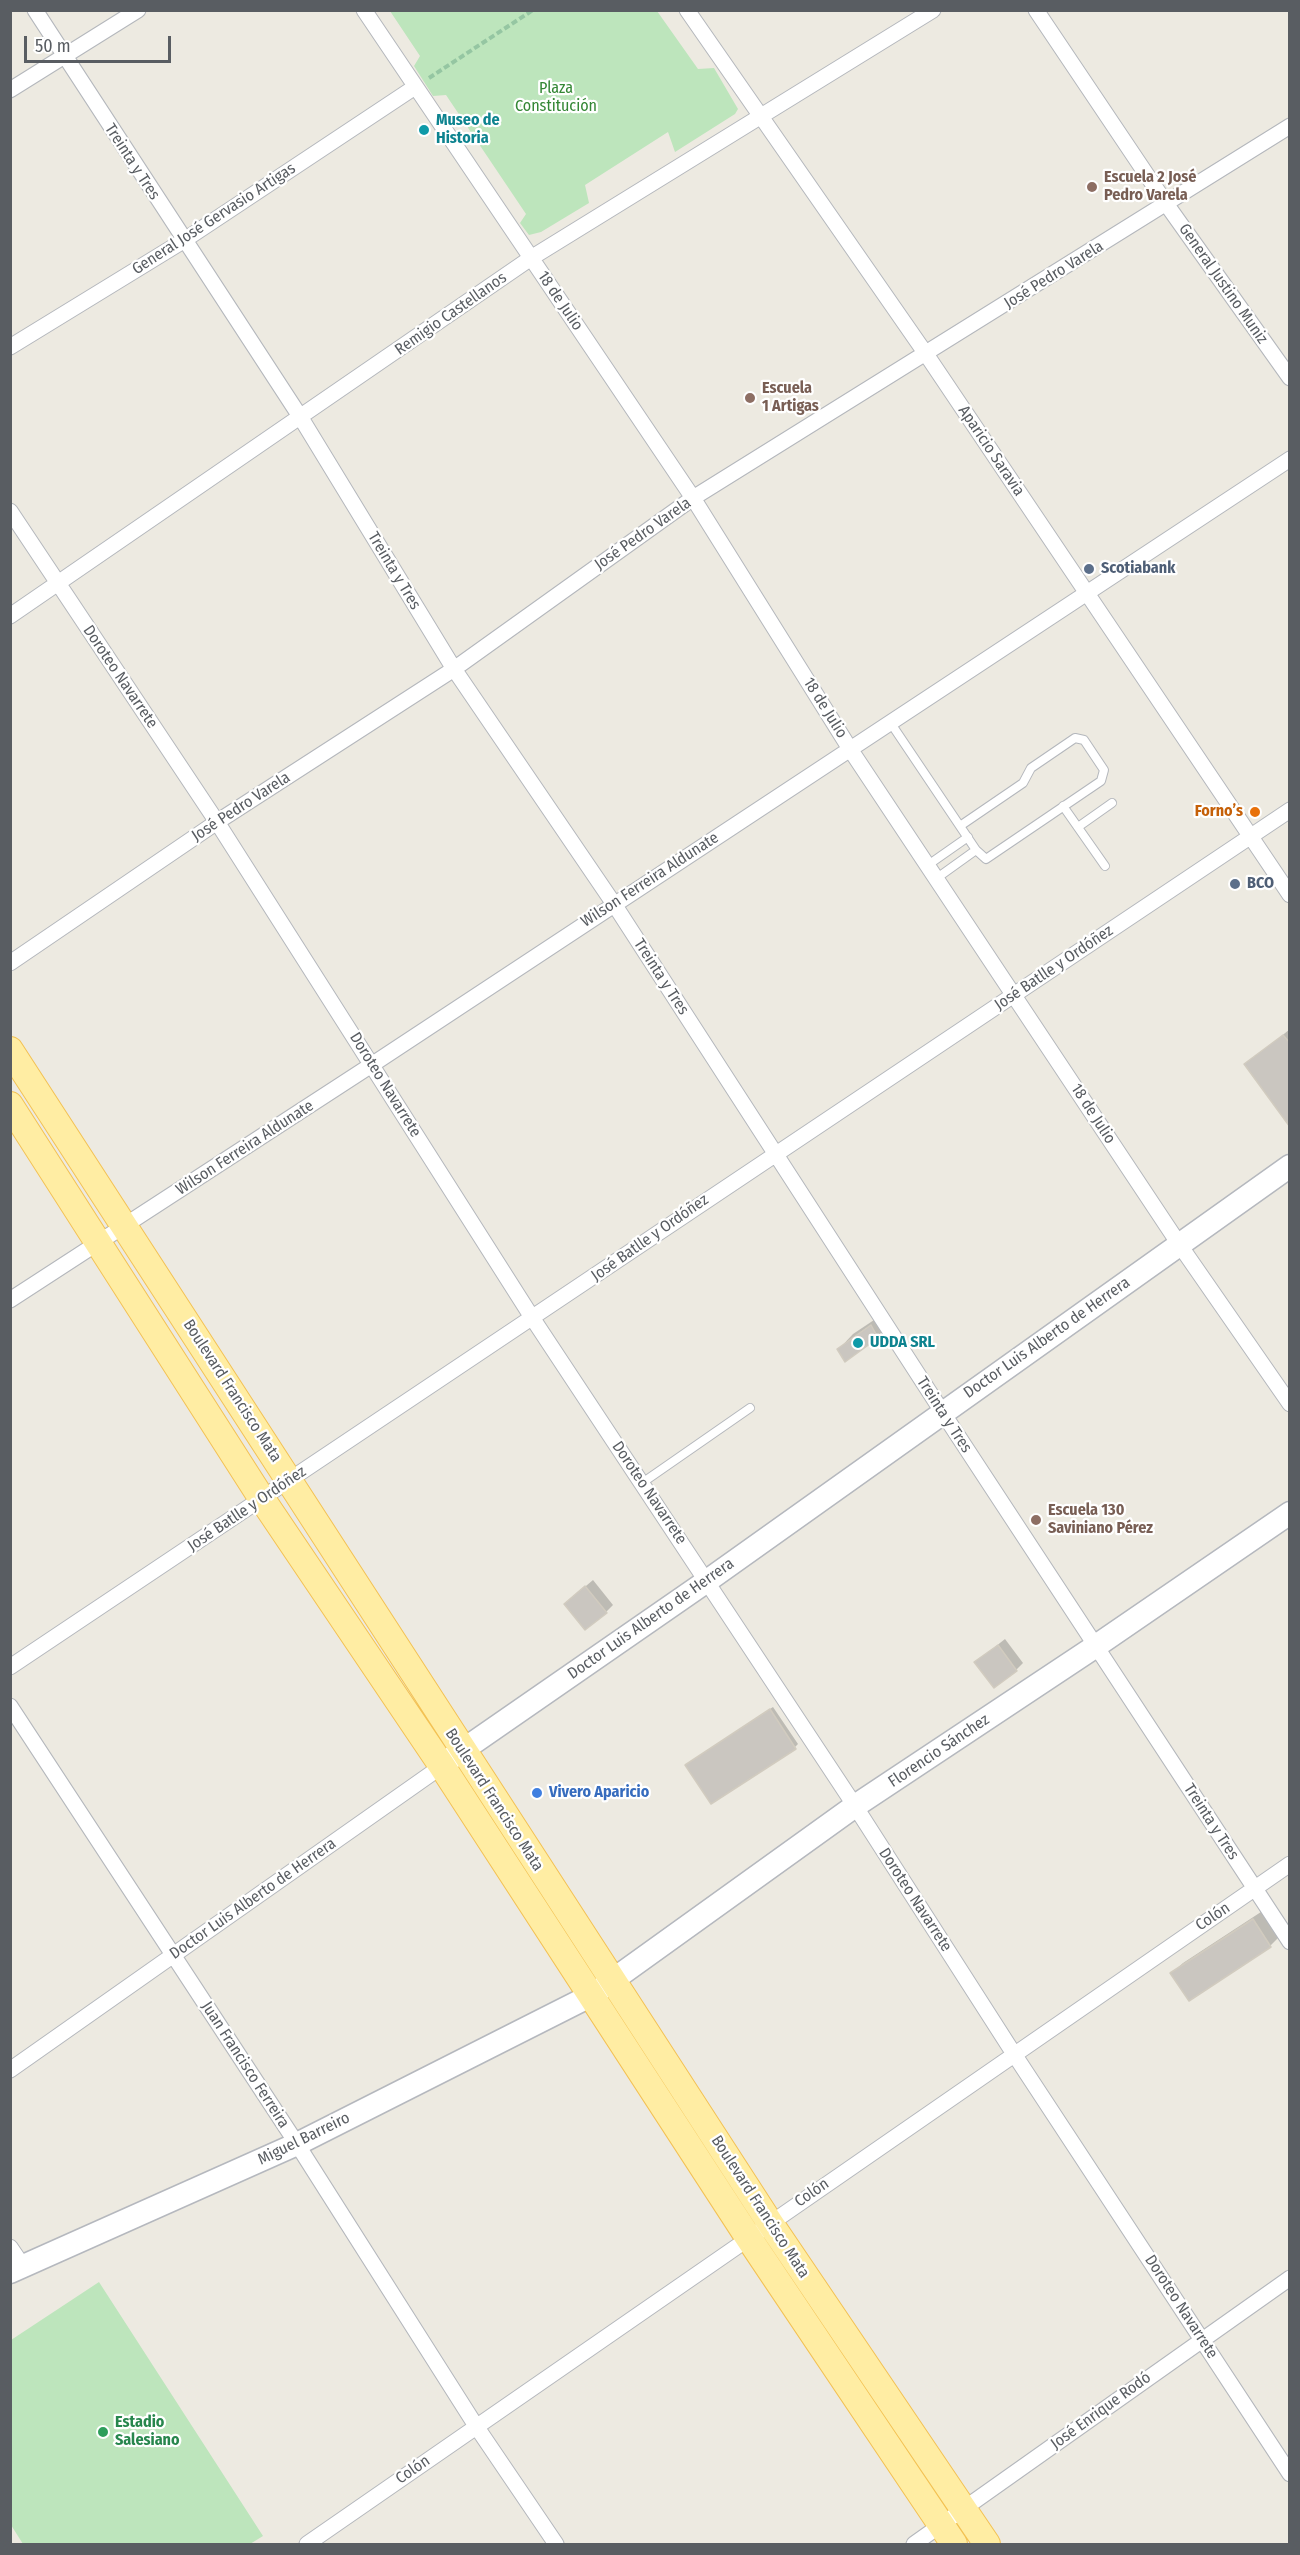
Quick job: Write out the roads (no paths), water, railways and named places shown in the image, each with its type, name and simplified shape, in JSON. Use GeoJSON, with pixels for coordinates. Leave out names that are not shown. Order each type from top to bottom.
{"type":"FeatureCollection","features":[{"type":"Feature","properties":{"kind":"main road","name":"Boulevard Francisco Mata"},"geometry":{"type":"LineString","coordinates":[[10,1050],[290,1480],[452,1758],[602,1987],[770,2223],[987,2544]]}},
{"type":"Feature","properties":{"kind":"main road","name":"Boulevard Francisco Mata"},"geometry":{"type":"LineString","coordinates":[[10,1106],[100,1242],[262,1499],[452,1758]]}},
{"type":"Feature","properties":{"kind":"main road","name":"Boulevard Francisco Mata"},"geometry":{"type":"LineString","coordinates":[[602,1987],[748,2237],[948,2535]]}},
{"type":"Feature","properties":{"kind":"street","name":"Treinta y Tres"},"geometry":{"type":"LineString","coordinates":[[35,10],[183,241],[301,418],[454,669],[614,904],[943,1413],[1290,1942]]}},
{"type":"Feature","properties":{"kind":"street"},"geometry":{"type":"LineString","coordinates":[[10,90],[138,10]]}},
{"type":"Feature","properties":{"kind":"street","name":"18 de Julio"},"geometry":{"type":"LineString","coordinates":[[364,10],[693,498],[850,749],[1179,1244],[1290,1404]]}},
{"type":"Feature","properties":{"kind":"street","name":"Aparicio Saravia"},"geometry":{"type":"LineString","coordinates":[[687,10],[759,117],[926,354],[1290,895]]}},
{"type":"Feature","properties":{"kind":"street","name":"Remigio Castellanos"},"geometry":{"type":"LineString","coordinates":[[10,616],[531,258],[933,10]]}},
{"type":"Feature","properties":{"kind":"street","name":"General Justino Muniz"},"geometry":{"type":"LineString","coordinates":[[1036,10],[1167,205],[1290,378]]}},
{"type":"Feature","properties":{"kind":"street","name":"General José Gervasio Artigas"},"geometry":{"type":"LineString","coordinates":[[10,346],[183,241],[415,87]]}},
{"type":"Feature","properties":{"kind":"street","name":"José Pedro Varela"},"geometry":{"type":"LineString","coordinates":[[10,963],[217,822],[454,669],[693,498],[1167,205],[1290,126]]}},
{"type":"Feature","properties":{"kind":"street","name":"Wilson Ferreira Aldunate"},"geometry":{"type":"LineString","coordinates":[[10,1300],[373,1064],[1290,459]]}},
{"type":"Feature","properties":{"kind":"street","name":"Doroteo Navarrete"},"geometry":{"type":"LineString","coordinates":[[10,511],[217,822],[533,1319],[855,1806],[1014,2054],[1290,2474]]}},
{"type":"Feature","properties":{"kind":"street","name":"José Batlle y Ordóñez"},"geometry":{"type":"LineString","coordinates":[[10,1667],[533,1319],[775,1152],[1015,995],[1290,810]]}},
{"type":"Feature","properties":{"kind":"street","name":"Doctor Luis Alberto de Herrera"},"geometry":{"type":"LineString","coordinates":[[10,2070],[707,1581],[1290,1166]]}},
{"type":"Feature","properties":{"kind":"street","name":"Florencio Sánchez"},"geometry":{"type":"LineString","coordinates":[[602,1987],[855,1806],[1096,1646],[1290,1512]]}},
{"type":"Feature","properties":{"kind":"street","name":"Juan Francisco Ferreira"},"geometry":{"type":"LineString","coordinates":[[10,1706],[297,2144],[476,2426],[556,2544]]}},
{"type":"Feature","properties":{"kind":"street","name":"Colón"},"geometry":{"type":"LineString","coordinates":[[307,2544],[1290,1864]]}},
{"type":"Feature","properties":{"kind":"street","name":"Miguel Barreiro"},"geometry":{"type":"LineString","coordinates":[[15,2261],[297,2144],[602,1987]]}},
{"type":"Feature","properties":{"kind":"street","name":"José Enrique Rodó"},"geometry":{"type":"LineString","coordinates":[[914,2544],[948,2535],[964,2510],[1202,2338],[1290,2278]]}},
{"type":"Feature","properties":{"kind":"lane"},"geometry":{"type":"LineString","coordinates":[[890,722],[976,850],[986,859],[1101,781],[1104,770],[1079,738],[1075,738],[1031,768],[1023,783],[960,826]]}},
{"type":"Feature","properties":{"kind":"lane"},"geometry":{"type":"LineString","coordinates":[[1078,827],[1112,803]]}},
{"type":"Feature","properties":{"kind":"lane"},"geometry":{"type":"LineString","coordinates":[[1064,806],[1105,866]]}},
{"type":"Feature","properties":{"kind":"lane"},"geometry":{"type":"LineString","coordinates":[[932,872],[968,837]]}},
{"type":"Feature","properties":{"kind":"lane"},"geometry":{"type":"LineString","coordinates":[[932,872],[976,850]]}},
{"type":"Feature","properties":{"kind":"lane"},"geometry":{"type":"LineString","coordinates":[[642,1483],[750,1408]]}},
{"type":"Feature","properties":{"kind":"place","name":"Museo de Historia"},"geometry":{"type":"Point","coordinates":[424,130]}},
{"type":"Feature","properties":{"kind":"place","name":"Escuela 2 José Pedro Varela"},"geometry":{"type":"Point","coordinates":[1092,187]}},
{"type":"Feature","properties":{"kind":"place","name":"Escuela 1 Artigas"},"geometry":{"type":"Point","coordinates":[750,398]}},
{"type":"Feature","properties":{"kind":"place","name":"Scotiabank"},"geometry":{"type":"Point","coordinates":[1089,569]}},
{"type":"Feature","properties":{"kind":"place","name":"Forno’s"},"geometry":{"type":"Point","coordinates":[1255,812]}},
{"type":"Feature","properties":{"kind":"place","name":"BCO"},"geometry":{"type":"Point","coordinates":[1235,884]}},
{"type":"Feature","properties":{"kind":"place","name":"UDDA SRL"},"geometry":{"type":"Point","coordinates":[858,1343]}},
{"type":"Feature","properties":{"kind":"place","name":"Escuela 130 Saviniano Pérez"},"geometry":{"type":"Point","coordinates":[1036,1520]}},
{"type":"Feature","properties":{"kind":"place","name":"Vivero Aparicio"},"geometry":{"type":"Point","coordinates":[537,1793]}},
{"type":"Feature","properties":{"kind":"place","name":"Estadio Salesiano"},"geometry":{"type":"Point","coordinates":[103,2432]}},
{"type":"Feature","properties":{"kind":"park label","name":"Plaza Constitución"},"geometry":{"type":"Point","coordinates":[556,98]}}]}
